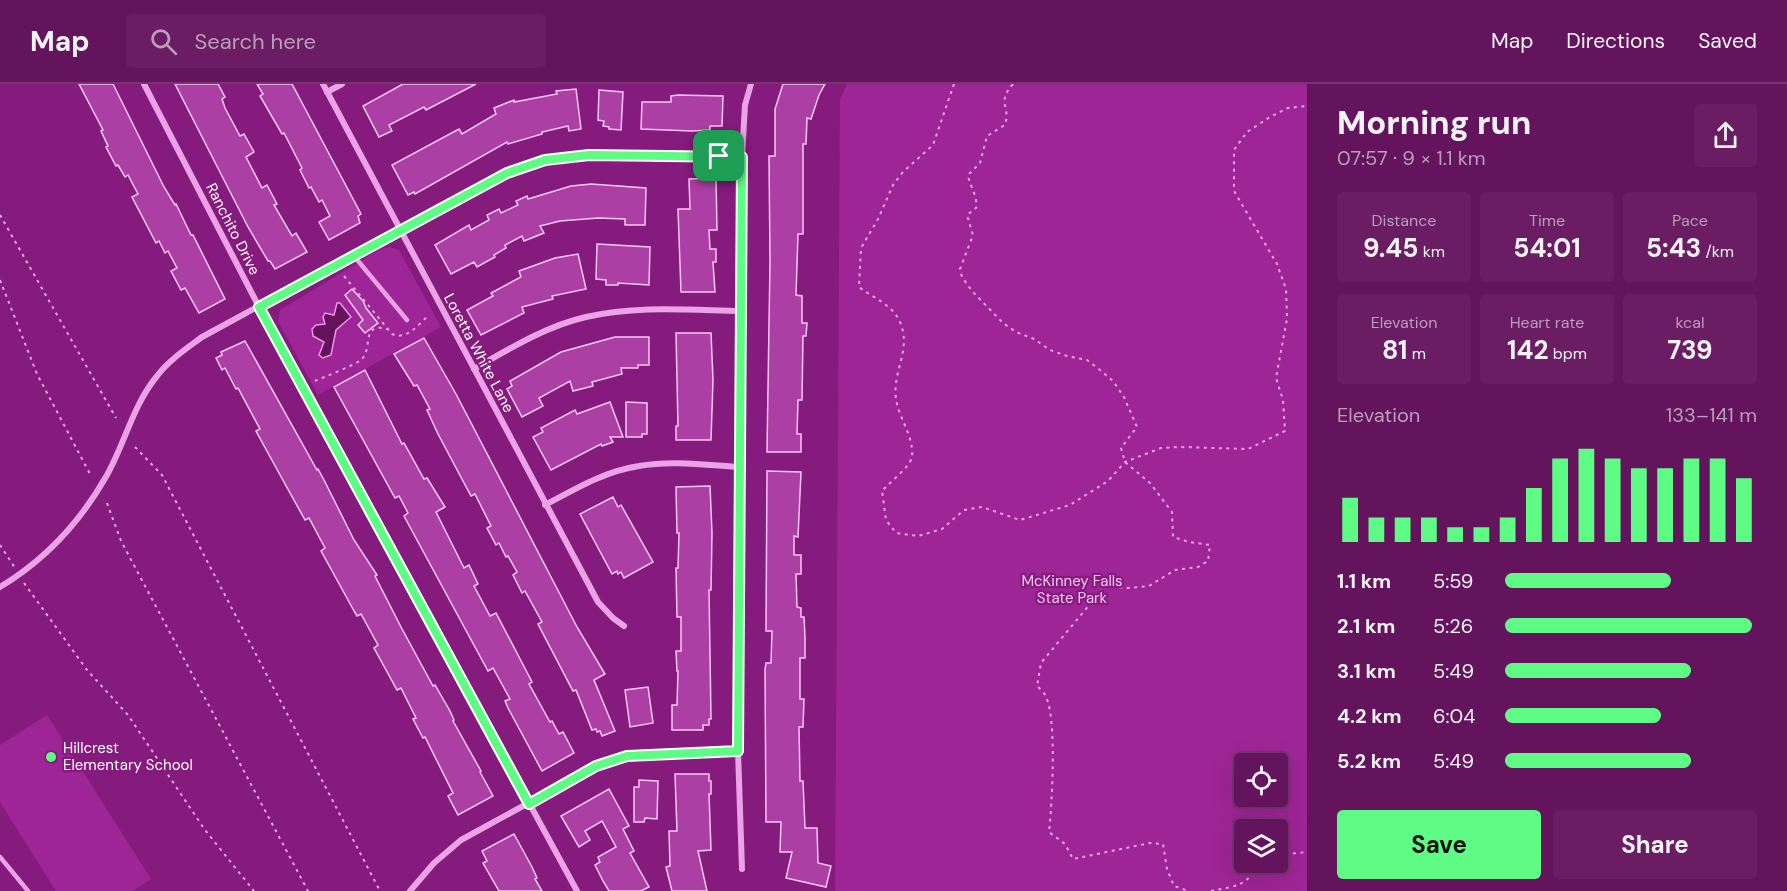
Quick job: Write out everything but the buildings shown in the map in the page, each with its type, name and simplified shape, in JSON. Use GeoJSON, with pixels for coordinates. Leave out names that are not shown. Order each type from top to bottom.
{"type":"FeatureCollection","features":[{"type":"Feature","properties":{"kind":"street","name":"Ranchito Drive"},"geometry":{"type":"LineString","coordinates":[[144,84],[259,307],[577,891]]}},
{"type":"Feature","properties":{"kind":"street","name":"Loretta White Lane"},"geometry":{"type":"LineString","coordinates":[[323,84],[598,602],[624,626]]}},
{"type":"Feature","properties":{"kind":"street"},"geometry":{"type":"LineString","coordinates":[[327,92],[342,84]]}},
{"type":"Feature","properties":{"kind":"street"},"geometry":{"type":"LineString","coordinates":[[742,869],[738,751],[742,157],[745,105],[751,84]]}},
{"type":"Feature","properties":{"kind":"street"},"geometry":{"type":"LineString","coordinates":[[0,587],[46,554],[64,535],[93,499],[108,473],[139,404],[157,376],[169,362],[202,337],[487,182],[545,160],[589,155],[742,157]]}},
{"type":"Feature","properties":{"kind":"street"},"geometry":{"type":"LineString","coordinates":[[474,369],[531,338],[585,317],[631,310],[741,310]]}},
{"type":"Feature","properties":{"kind":"street"},"geometry":{"type":"LineString","coordinates":[[545,505],[598,478],[637,466],[657,464],[740,467]]}},
{"type":"Feature","properties":{"kind":"street"},"geometry":{"type":"LineString","coordinates":[[410,891],[434,863],[461,840],[596,766],[627,756],[738,751]]}},
{"type":"Feature","properties":{"kind":"lane"},"geometry":{"type":"LineString","coordinates":[[354,256],[406,320]]}},
{"type":"Feature","properties":{"kind":"lane"},"geometry":{"type":"LineString","coordinates":[[0,857],[28,891]]}},
{"type":"Feature","properties":{"kind":"path"},"geometry":{"type":"LineString","coordinates":[[954,84],[933,145],[903,172],[893,185],[878,219],[861,248],[859,286],[870,296],[893,309],[901,323],[905,349],[896,381],[896,401],[911,441],[912,458],[908,467],[882,491],[886,520],[896,533],[918,536],[942,529],[964,510],[982,507],[1020,520],[1070,505],[1108,481],[1125,462],[1161,448],[1248,449],[1285,431],[1282,400],[1276,378],[1287,319],[1286,288],[1277,264],[1234,191],[1234,150],[1247,132],[1270,117],[1288,108],[1307,106]]}},
{"type":"Feature","properties":{"kind":"path"},"geometry":{"type":"LineString","coordinates":[[1014,84],[1007,91],[1004,100],[1007,117],[1005,125],[987,136],[980,163],[968,175],[969,186],[977,202],[976,208],[966,215],[973,235],[960,268],[962,277],[984,304],[1016,332],[1067,356],[1087,360],[1113,381],[1124,397],[1137,427],[1121,448],[1125,462],[1150,483],[1172,512],[1173,537],[1210,546],[1208,561],[1198,567],[1175,570],[1149,586],[1128,588],[1105,586],[1041,663],[1037,686],[1047,697],[1052,742],[1053,800],[1050,832],[1065,844],[1073,859],[1150,843],[1162,844],[1167,869],[1174,886],[1189,891]]}},
{"type":"Feature","properties":{"kind":"path"},"geometry":{"type":"LineString","coordinates":[[0,214],[116,418]]}},
{"type":"Feature","properties":{"kind":"path"},"geometry":{"type":"LineString","coordinates":[[344,276],[392,334],[399,337],[405,335],[429,315]]}},
{"type":"Feature","properties":{"kind":"path"},"geometry":{"type":"LineString","coordinates":[[0,280],[37,374],[90,474]]}},
{"type":"Feature","properties":{"kind":"path"},"geometry":{"type":"LineString","coordinates":[[315,381],[359,362],[366,352],[369,334],[381,327],[387,329]]}},
{"type":"Feature","properties":{"kind":"path"},"geometry":{"type":"LineString","coordinates":[[135,447],[162,475],[380,891]]}},
{"type":"Feature","properties":{"kind":"path"},"geometry":{"type":"LineString","coordinates":[[107,504],[121,541],[308,891]]}},
{"type":"Feature","properties":{"kind":"path"},"geometry":{"type":"LineString","coordinates":[[0,545],[87,670],[129,715],[205,830],[254,891]]}},
{"type":"Feature","properties":{"kind":"path"},"geometry":{"type":"LineString","coordinates":[[1288,854],[1307,852]]}},
{"type":"Feature","properties":{"kind":"path"},"geometry":{"type":"LineString","coordinates":[[1211,891],[1243,885],[1253,873]]}},
{"type":"Feature","properties":{"kind":"green space","name":"McKinney Falls State Park"},"geometry":{"type":"Polygon","coordinates":[[[847,84],[1307,84],[1307,891],[835,891],[840,100],[847,84]]]}},
{"type":"Feature","properties":{"kind":"green space"},"geometry":{"type":"Polygon","coordinates":[[[389,247],[399,250],[441,327],[318,395],[278,321],[280,310],[379,250],[389,247]]]}},
{"type":"Feature","properties":{"kind":"green space"},"geometry":{"type":"Polygon","coordinates":[[[47,715],[151,879],[133,891],[56,891],[0,802],[0,745],[47,715]]]}},
{"type":"Feature","properties":{"kind":"shaded area"},"geometry":{"type":"Polygon","coordinates":[[[337,303],[340,303],[351,317],[336,330],[331,355],[323,358],[319,355],[324,342],[313,336],[312,329],[316,325],[325,324],[323,317],[325,313],[334,315],[337,303]]]}},
{"type":"Feature","properties":{"kind":"place","name":"Hillcrest Elementary School"},"geometry":{"type":"Point","coordinates":[51,757]}},
{"type":"Feature","properties":{"kind":"route"},"geometry":{"type":"LineString","coordinates":[[589,155],[719,156],[742,157],[738,751],[648,753],[627,756],[596,766],[529,804],[259,307],[487,182],[545,160],[589,155]]}}]}
